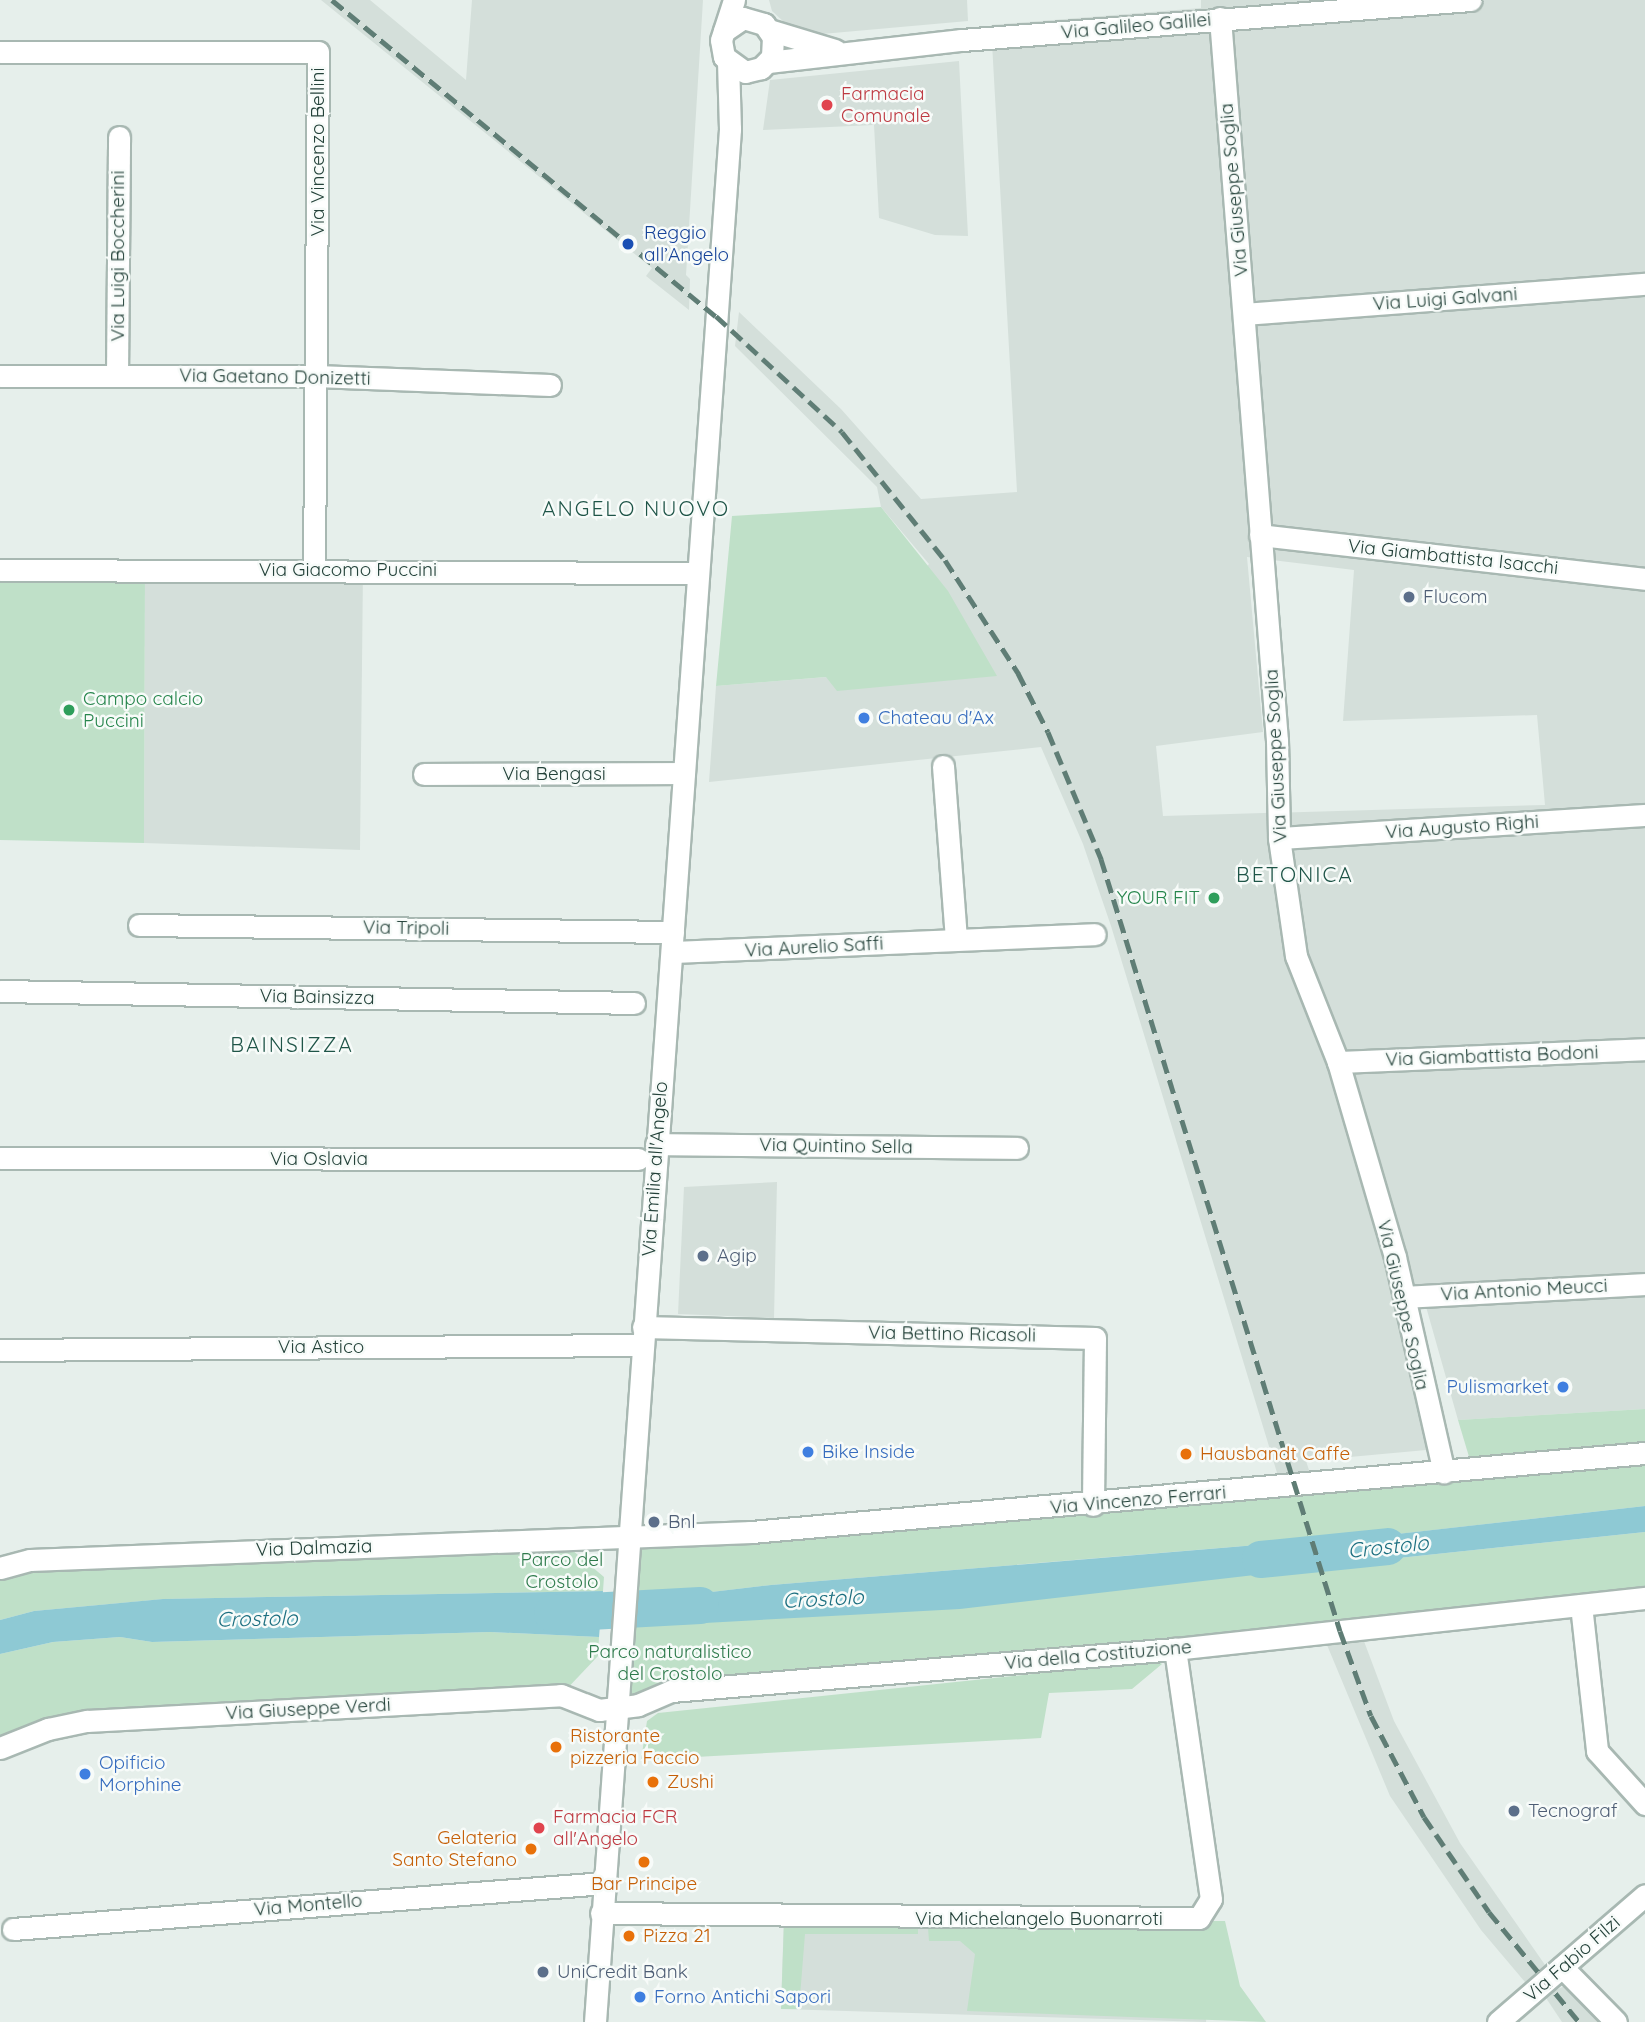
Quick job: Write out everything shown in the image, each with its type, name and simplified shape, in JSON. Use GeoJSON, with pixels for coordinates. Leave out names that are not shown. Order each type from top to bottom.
{"type":"FeatureCollection","features":[{"type":"Feature","properties":{"kind":"street"},"geometry":{"type":"LineString","coordinates":[[730,129],[728,63],[721,48],[734,0]]}},
{"type":"Feature","properties":{"kind":"street","name":"Via Galileo Galilei"},"geometry":{"type":"LineString","coordinates":[[759,67],[844,52],[1220,18],[1470,0]]}},
{"type":"Feature","properties":{"kind":"street"},"geometry":{"type":"LineString","coordinates":[[724,31],[747,9],[769,30],[774,46],[759,67],[730,129]]}},
{"type":"Feature","properties":{"kind":"street","name":"Via Giuseppe Soglia"},"geometry":{"type":"LineString","coordinates":[[1220,18],[1261,535],[1279,838],[1296,956],[1338,1062],[1404,1297],[1444,1472]]}},
{"type":"Feature","properties":{"kind":"street","name":"Via Galileo Galilei"},"geometry":{"type":"LineString","coordinates":[[769,30],[801,43],[844,52]]}},
{"type":"Feature","properties":{"kind":"street","name":"Via Vincenzo Bellini"},"geometry":{"type":"LineString","coordinates":[[0,52],[318,52],[314,569]]}},
{"type":"Feature","properties":{"kind":"street"},"geometry":{"type":"LineString","coordinates":[[728,63],[759,67]]}},
{"type":"Feature","properties":{"kind":"street","name":"Via Emilia all'Angelo"},"geometry":{"type":"LineString","coordinates":[[595,2022],[730,129]]}},
{"type":"Feature","properties":{"kind":"street","name":"Via Luigi Boccherini"},"geometry":{"type":"LineString","coordinates":[[117,375],[119,137]]}},
{"type":"Feature","properties":{"kind":"street","name":"Via Luigi Galvani"},"geometry":{"type":"LineString","coordinates":[[1244,314],[1645,284]]}},
{"type":"Feature","properties":{"kind":"street","name":"Via Gaetano Donizetti"},"geometry":{"type":"LineString","coordinates":[[0,376],[316,376],[550,385]]}},
{"type":"Feature","properties":{"kind":"street","name":"Via Giambattista Isacchi"},"geometry":{"type":"LineString","coordinates":[[1261,535],[1645,579]]}},
{"type":"Feature","properties":{"kind":"street","name":"Via Giacomo Puccini"},"geometry":{"type":"LineString","coordinates":[[0,570],[314,569],[697,573]]}},
{"type":"Feature","properties":{"kind":"street"},"geometry":{"type":"LineString","coordinates":[[943,766],[956,940]]}},
{"type":"Feature","properties":{"kind":"street","name":"Via Bengasi"},"geometry":{"type":"LineString","coordinates":[[424,774],[684,773]]}},
{"type":"Feature","properties":{"kind":"street","name":"Via Augusto Righi"},"geometry":{"type":"LineString","coordinates":[[1279,838],[1645,815]]}},
{"type":"Feature","properties":{"kind":"street","name":"Via Tripoli"},"geometry":{"type":"LineString","coordinates":[[139,925],[673,942]]}},
{"type":"Feature","properties":{"kind":"street","name":"Via Aurelio Saffi"},"geometry":{"type":"LineString","coordinates":[[673,942],[956,940],[1095,934]]}},
{"type":"Feature","properties":{"kind":"street","name":"Via Bainsizza"},"geometry":{"type":"LineString","coordinates":[[0,991],[634,1003]]}},
{"type":"Feature","properties":{"kind":"street","name":"Via Giambattista Bodoni"},"geometry":{"type":"LineString","coordinates":[[1338,1062],[1645,1049]]}},
{"type":"Feature","properties":{"kind":"street","name":"Via Quintino Sella"},"geometry":{"type":"LineString","coordinates":[[656,1144],[1017,1148]]}},
{"type":"Feature","properties":{"kind":"street","name":"Via Oslavia"},"geometry":{"type":"LineString","coordinates":[[0,1158],[638,1159]]}},
{"type":"Feature","properties":{"kind":"street","name":"Via Antonio Meucci"},"geometry":{"type":"LineString","coordinates":[[1404,1297],[1645,1284]]}},
{"type":"Feature","properties":{"kind":"street","name":"Via Astico"},"geometry":{"type":"LineString","coordinates":[[0,1350],[642,1336]]}},
{"type":"Feature","properties":{"kind":"street","name":"Via Bettino Ricasoli"},"geometry":{"type":"LineString","coordinates":[[642,1336],[1095,1338],[1093,1504]]}},
{"type":"Feature","properties":{"kind":"street","name":"Via Vincenzo Ferrari"},"geometry":{"type":"LineString","coordinates":[[630,1536],[751,1532],[1093,1504],[1645,1453]]}},
{"type":"Feature","properties":{"kind":"street","name":"Via Dalmazia"},"geometry":{"type":"LineString","coordinates":[[0,1568],[30,1560],[630,1536]]}},
{"type":"Feature","properties":{"kind":"street","name":"Via della Costituzione"},"geometry":{"type":"LineString","coordinates":[[617,1707],[638,1705],[671,1692],[1175,1648],[1645,1598]]}},
{"type":"Feature","properties":{"kind":"street"},"geometry":{"type":"LineString","coordinates":[[1581,1605],[1597,1751],[1645,1804]]}},
{"type":"Feature","properties":{"kind":"street","name":"Via Michelangelo Buonarroti"},"geometry":{"type":"LineString","coordinates":[[601,1913],[1199,1918],[1211,1899],[1175,1648]]}},
{"type":"Feature","properties":{"kind":"street","name":"Via Giuseppe Verdi"},"geometry":{"type":"LineString","coordinates":[[0,1748],[48,1729],[87,1721],[561,1695],[598,1710],[617,1707]]}},
{"type":"Feature","properties":{"kind":"street","name":"Via Montello"},"geometry":{"type":"LineString","coordinates":[[13,1929],[604,1883]]}},
{"type":"Feature","properties":{"kind":"street","name":"Via Fabio Filzi"},"geometry":{"type":"LineString","coordinates":[[1499,2022],[1645,1895]]}},
{"type":"Feature","properties":{"kind":"street"},"geometry":{"type":"LineString","coordinates":[[1562,1967],[1615,2022]]}},
{"type":"Feature","properties":{"kind":"shaded area"},"geometry":{"type":"Polygon","coordinates":[[[321,0],[370,0],[466,80],[472,0],[703,0],[686,275],[690,279],[689,310],[646,276],[652,268],[321,0]]]}},
{"type":"Feature","properties":{"kind":"shaded area"},"geometry":{"type":"Polygon","coordinates":[[[769,0],[967,0],[968,21],[822,34],[785,23],[772,11],[769,0]]]}},
{"type":"Feature","properties":{"kind":"shaded area"},"geometry":{"type":"Polygon","coordinates":[[[1201,0],[1645,0],[1645,1409],[1458,1420],[1423,1296],[1404,1297],[1437,1449],[1306,1461],[1311,1476],[1278,1476],[1111,926],[1083,844],[1041,747],[709,782],[716,686],[827,677],[929,564],[881,507],[877,487],[735,346],[739,312],[841,409],[921,499],[1017,492],[991,25],[1201,8],[1201,0]],[[1247,557],[1263,732],[1156,746],[1163,816],[1545,805],[1537,715],[1343,721],[1354,570],[1247,557]]]}},
{"type":"Feature","properties":{"kind":"shaded area"},"geometry":{"type":"Polygon","coordinates":[[[959,61],[968,236],[935,235],[879,218],[874,125],[763,130],[770,80],[959,61]]]}},
{"type":"Feature","properties":{"kind":"shaded area"},"geometry":{"type":"Polygon","coordinates":[[[145,570],[363,570],[360,850],[144,843],[145,570]]]}},
{"type":"Feature","properties":{"kind":"shaded area"},"geometry":{"type":"Polygon","coordinates":[[[777,1182],[774,1318],[678,1314],[684,1187],[777,1182]]]}},
{"type":"Feature","properties":{"kind":"shaded area"},"geometry":{"type":"Polygon","coordinates":[[[1359,1628],[1394,1721],[1460,1843],[1550,1972],[1530,1988],[1481,1930],[1390,1796],[1322,1633],[1359,1628]]]}},
{"type":"Feature","properties":{"kind":"shaded area"},"geometry":{"type":"Polygon","coordinates":[[[784,1916],[1211,1923],[1206,2022],[781,2009],[784,1916]]]}},
{"type":"Feature","properties":{"kind":"shaded area"},"geometry":{"type":"Polygon","coordinates":[[[1567,1985],[1607,2022],[1562,2022],[1544,1995],[1567,1985]]]}},
{"type":"Feature","properties":{"kind":"green space"},"geometry":{"type":"Polygon","coordinates":[[[881,507],[948,591],[997,676],[837,691],[826,677],[716,686],[732,516],[881,507]]]}},
{"type":"Feature","properties":{"kind":"green space","name":"Campo calcio Puccini"},"geometry":{"type":"Polygon","coordinates":[[[0,570],[145,570],[144,843],[0,840],[0,570]]]}},
{"type":"Feature","properties":{"kind":"green space"},"geometry":{"type":"Polygon","coordinates":[[[1645,1409],[1645,1444],[1470,1460],[1458,1420],[1645,1409]]]}},
{"type":"Feature","properties":{"kind":"green space","name":"Parco naturalistico del Crostolo"},"geometry":{"type":"Polygon","coordinates":[[[1645,1453],[1645,1506],[1336,1541],[1342,1564],[1645,1532],[1645,1598],[617,1707],[630,1536],[1645,1453]],[[1306,1541],[771,1585],[653,1599],[1306,1541]]]}},
{"type":"Feature","properties":{"kind":"green space","name":"Parco del Crostolo"},"geometry":{"type":"Polygon","coordinates":[[[572,1550],[604,1577],[603,1591],[164,1599],[34,1611],[0,1620],[0,1580],[33,1571],[572,1550]]]}},
{"type":"Feature","properties":{"kind":"green space","name":"Parco del Crostolo"},"geometry":{"type":"Polygon","coordinates":[[[490,1632],[599,1637],[598,1656],[561,1695],[87,1721],[0,1748],[0,1654],[53,1642],[120,1637],[152,1642],[490,1632]]]}},
{"type":"Feature","properties":{"kind":"green space"},"geometry":{"type":"Polygon","coordinates":[[[1158,1661],[1162,1664],[1132,1689],[1049,1693],[1041,1738],[641,1760],[647,1721],[658,1713],[1158,1661]]]}},
{"type":"Feature","properties":{"kind":"green space"},"geometry":{"type":"Polygon","coordinates":[[[1225,1921],[1240,1986],[1266,2022],[967,2011],[975,1954],[960,1941],[929,1941],[928,1928],[918,1928],[918,1934],[805,1934],[799,2009],[781,2009],[784,1922],[1225,1921]]]}},
{"type":"Feature","properties":{"kind":"water"},"geometry":{"type":"Polygon","coordinates":[[[1645,1506],[1645,1532],[1342,1564],[1335,1541],[1645,1506]]]}},
{"type":"Feature","properties":{"kind":"water"},"geometry":{"type":"Polygon","coordinates":[[[1307,1541],[1315,1568],[960,1609],[650,1626],[652,1599],[771,1585],[1307,1541]]]}},
{"type":"Feature","properties":{"kind":"water"},"geometry":{"type":"Polygon","coordinates":[[[603,1591],[599,1637],[490,1632],[152,1642],[120,1637],[53,1642],[0,1654],[0,1620],[34,1611],[163,1599],[603,1591]]]}},
{"type":"Feature","properties":{"kind":"waterway","name":"Crostolo"},"geometry":{"type":"LineString","coordinates":[[1260,1559],[1387,1546]]}},
{"type":"Feature","properties":{"kind":"waterway","name":"Crostolo"},"geometry":{"type":"LineString","coordinates":[[552,1613],[700,1605]]}},
{"type":"Feature","properties":{"kind":"railway"},"geometry":{"type":"LineString","coordinates":[[332,0],[716,316],[842,432],[945,560],[1018,673],[1048,732],[1101,859],[1340,1631],[1371,1716],[1424,1817],[1489,1912],[1579,2022]]}},
{"type":"Feature","properties":{"kind":"place","name":"Farmacia Comunale"},"geometry":{"type":"Point","coordinates":[827,105]}},
{"type":"Feature","properties":{"kind":"place","name":"Reggio all’Angelo"},"geometry":{"type":"Point","coordinates":[628,244]}},
{"type":"Feature","properties":{"kind":"place","name":"Flucom"},"geometry":{"type":"Point","coordinates":[1409,597]}},
{"type":"Feature","properties":{"kind":"place","name":"Campo calcio Puccini"},"geometry":{"type":"Point","coordinates":[69,710]}},
{"type":"Feature","properties":{"kind":"place","name":"Chateau d'Ax"},"geometry":{"type":"Point","coordinates":[864,718]}},
{"type":"Feature","properties":{"kind":"place","name":"YOUR FIT"},"geometry":{"type":"Point","coordinates":[1214,898]}},
{"type":"Feature","properties":{"kind":"place","name":"Agip"},"geometry":{"type":"Point","coordinates":[703,1256]}},
{"type":"Feature","properties":{"kind":"place","name":"Pulismarket"},"geometry":{"type":"Point","coordinates":[1563,1387]}},
{"type":"Feature","properties":{"kind":"place","name":"Bike Inside"},"geometry":{"type":"Point","coordinates":[808,1452]}},
{"type":"Feature","properties":{"kind":"place","name":"Hausbandt Caffe"},"geometry":{"type":"Point","coordinates":[1186,1454]}},
{"type":"Feature","properties":{"kind":"place","name":"Bnl"},"geometry":{"type":"Point","coordinates":[654,1522]}},
{"type":"Feature","properties":{"kind":"place","name":"Ristorante pizzeria Faccio"},"geometry":{"type":"Point","coordinates":[556,1747]}},
{"type":"Feature","properties":{"kind":"place","name":"Opificio Morphine"},"geometry":{"type":"Point","coordinates":[85,1774]}},
{"type":"Feature","properties":{"kind":"place","name":"Zushi"},"geometry":{"type":"Point","coordinates":[653,1782]}},
{"type":"Feature","properties":{"kind":"place","name":"Tecnograf"},"geometry":{"type":"Point","coordinates":[1514,1811]}},
{"type":"Feature","properties":{"kind":"place","name":"Farmacia FCR all'Angelo"},"geometry":{"type":"Point","coordinates":[539,1828]}},
{"type":"Feature","properties":{"kind":"place","name":"Gelateria Santo Stefano"},"geometry":{"type":"Point","coordinates":[531,1849]}},
{"type":"Feature","properties":{"kind":"place","name":"Bar Principe"},"geometry":{"type":"Point","coordinates":[644,1862]}},
{"type":"Feature","properties":{"kind":"place","name":"Pizza 21"},"geometry":{"type":"Point","coordinates":[629,1936]}},
{"type":"Feature","properties":{"kind":"place","name":"UniCredit Bank"},"geometry":{"type":"Point","coordinates":[543,1972]}},
{"type":"Feature","properties":{"kind":"place","name":"Forno Antichi Sapori"},"geometry":{"type":"Point","coordinates":[640,1997]}},
{"type":"Feature","properties":{"kind":"district","name":"ANGELO NUOVO"},"geometry":{"type":"Point","coordinates":[636,508]}},
{"type":"Feature","properties":{"kind":"district","name":"BETONICA"},"geometry":{"type":"Point","coordinates":[1295,874]}},
{"type":"Feature","properties":{"kind":"district","name":"BAINSIZZA"},"geometry":{"type":"Point","coordinates":[292,1044]}}]}
